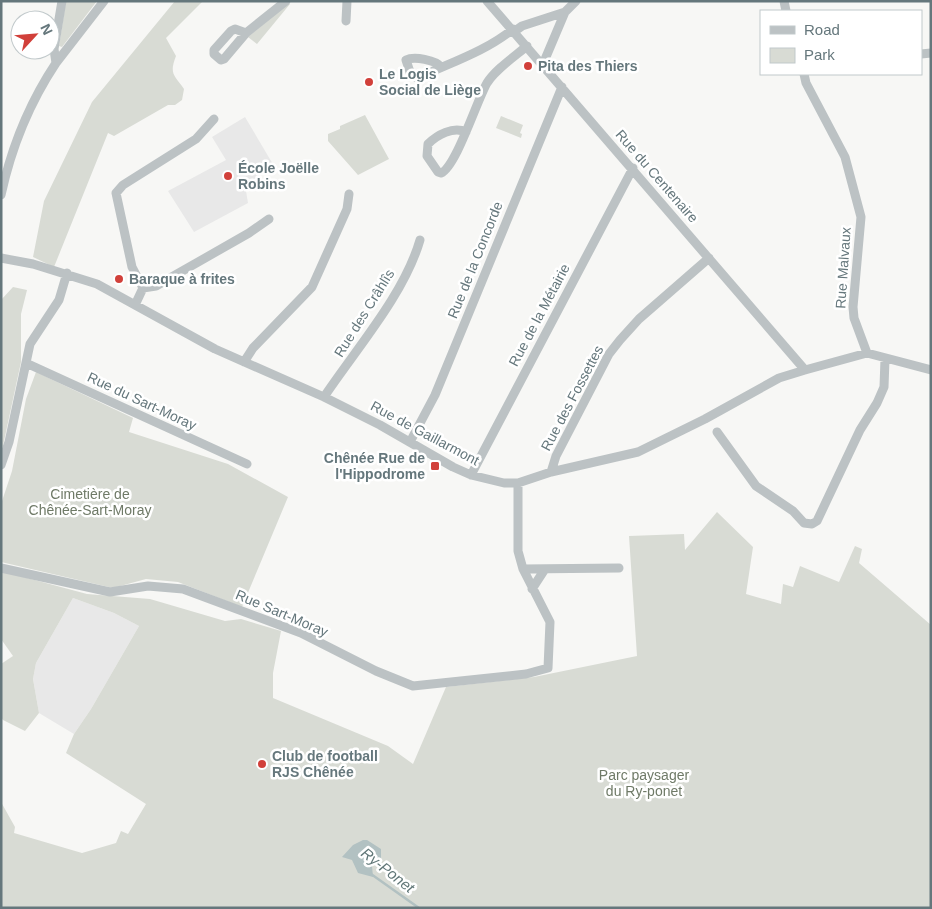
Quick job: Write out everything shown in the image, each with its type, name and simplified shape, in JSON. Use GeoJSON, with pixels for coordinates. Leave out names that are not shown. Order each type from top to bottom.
{"type":"FeatureCollection","features":[{"type":"Feature","properties":{"kind":"street"},"geometry":{"type":"LineString","coordinates":[[56,63],[54,49],[62,1]]}},
{"type":"Feature","properties":{"kind":"street"},"geometry":{"type":"LineString","coordinates":[[1,195],[9,159],[47,77],[104,1]]}},
{"type":"Feature","properties":{"kind":"street"},"geometry":{"type":"LineString","coordinates":[[246,33],[286,1]]}},
{"type":"Feature","properties":{"kind":"street"},"geometry":{"type":"LineString","coordinates":[[346,21],[348,1]]}},
{"type":"Feature","properties":{"kind":"street","name":"Rue du Centenaire"},"geometry":{"type":"LineString","coordinates":[[487,1],[633,168],[805,370]]}},
{"type":"Feature","properties":{"kind":"street"},"geometry":{"type":"LineString","coordinates":[[543,64],[565,12],[576,1]]}},
{"type":"Feature","properties":{"kind":"street"},"geometry":{"type":"LineString","coordinates":[[441,67],[497,42],[522,26],[565,12]]}},
{"type":"Feature","properties":{"kind":"street"},"geometry":{"type":"LineString","coordinates":[[466,132],[461,130],[450,131],[428,144],[427,156],[438,172],[446,171],[466,132],[489,81],[527,46]]}},
{"type":"Feature","properties":{"kind":"street","name":"Rue Malvaux"},"geometry":{"type":"LineString","coordinates":[[804,75],[806,83],[845,157],[861,217],[853,307],[854,318],[867,354]]}},
{"type":"Feature","properties":{"kind":"street","name":"Rue de la Concorde"},"geometry":{"type":"LineString","coordinates":[[410,442],[435,395],[562,87]]}},
{"type":"Feature","properties":{"kind":"street"},"geometry":{"type":"LineString","coordinates":[[143,288],[132,267],[116,193],[136,176],[196,139],[214,119]]}},
{"type":"Feature","properties":{"kind":"street"},"geometry":{"type":"LineString","coordinates":[[1,168],[9,159]]}},
{"type":"Feature","properties":{"kind":"street","name":"Rue de la Métairie"},"geometry":{"type":"LineString","coordinates":[[471,475],[633,168]]}},
{"type":"Feature","properties":{"kind":"street"},"geometry":{"type":"LineString","coordinates":[[244,362],[254,348],[312,287],[347,209],[349,194]]}},
{"type":"Feature","properties":{"kind":"street"},"geometry":{"type":"LineString","coordinates":[[143,288],[156,286],[249,233],[269,219]]}},
{"type":"Feature","properties":{"kind":"street","name":"Rue des Crâhlîs"},"geometry":{"type":"LineString","coordinates":[[324,397],[349,364],[389,302],[415,258],[420,240]]}},
{"type":"Feature","properties":{"kind":"street","name":"Rue de Gaillarmont"},"geometry":{"type":"LineString","coordinates":[[1,258],[67,274],[97,284],[208,345],[324,397],[410,442],[435,458],[471,475],[493,482],[518,483],[551,472],[638,452],[656,445],[779,378],[867,354]]}},
{"type":"Feature","properties":{"kind":"street","name":"Rue des Fossettes"},"geometry":{"type":"LineString","coordinates":[[551,472],[556,456],[609,354],[639,319],[709,258]]}},
{"type":"Feature","properties":{"kind":"street"},"geometry":{"type":"LineString","coordinates":[[1,465],[9,442],[30,344],[59,300],[67,274]]}},
{"type":"Feature","properties":{"kind":"street"},"geometry":{"type":"LineString","coordinates":[[135,305],[143,288]]}},
{"type":"Feature","properties":{"kind":"street"},"geometry":{"type":"LineString","coordinates":[[867,354],[931,370]]}},
{"type":"Feature","properties":{"kind":"street"},"geometry":{"type":"LineString","coordinates":[[717,432],[756,486],[793,511],[804,523],[812,524],[817,521],[860,430],[877,403],[884,387],[884,359]]}},
{"type":"Feature","properties":{"kind":"street","name":"Rue du Sart-Moray"},"geometry":{"type":"LineString","coordinates":[[26,363],[247,464]]}},
{"type":"Feature","properties":{"kind":"street"},"geometry":{"type":"LineString","coordinates":[[518,483],[518,551],[523,569],[532,589]]}},
{"type":"Feature","properties":{"kind":"street","name":"Rue Sart-Moray"},"geometry":{"type":"LineString","coordinates":[[1,568],[110,592],[148,586],[183,589],[301,634],[376,671],[413,686],[526,674],[548,668],[550,622],[532,589]]}},
{"type":"Feature","properties":{"kind":"street"},"geometry":{"type":"LineString","coordinates":[[523,569],[619,568]]}},
{"type":"Feature","properties":{"kind":"street"},"geometry":{"type":"LineString","coordinates":[[532,589],[545,569]]}},
{"type":"Feature","properties":{"kind":"shaded area","name":"École Joëlle Robins"},"geometry":{"type":"Polygon","coordinates":[[[245,117],[274,166],[245,185],[248,203],[194,232],[168,191],[226,160],[212,137],[245,117]]]}},
{"type":"Feature","properties":{"kind":"shaded area"},"geometry":{"type":"Polygon","coordinates":[[[73,598],[114,613],[139,626],[91,709],[74,734],[39,713],[33,679],[36,663],[73,598]]]}},
{"type":"Feature","properties":{"kind":"shaded area"},"geometry":{"type":"Polygon","coordinates":[[[367,840],[381,849],[381,860],[372,866],[373,877],[358,873],[352,860],[342,857],[353,845],[367,840]]]}},
{"type":"Feature","properties":{"kind":"green space"},"geometry":{"type":"Polygon","coordinates":[[[66,1],[97,1],[62,47],[60,46],[66,1]]]}},
{"type":"Feature","properties":{"kind":"green space"},"geometry":{"type":"Polygon","coordinates":[[[175,1],[203,1],[166,38],[176,56],[173,71],[184,89],[182,100],[175,105],[168,105],[114,136],[108,133],[54,267],[33,257],[44,201],[92,102],[175,1]]]}},
{"type":"Feature","properties":{"kind":"green space"},"geometry":{"type":"Polygon","coordinates":[[[287,4],[290,4],[257,44],[248,37],[287,4]]]}},
{"type":"Feature","properties":{"kind":"green space"},"geometry":{"type":"Polygon","coordinates":[[[365,115],[389,159],[358,175],[328,141],[328,134],[340,129],[340,126],[365,115]]]}},
{"type":"Feature","properties":{"kind":"green space"},"geometry":{"type":"Polygon","coordinates":[[[501,116],[523,125],[520,133],[522,134],[521,138],[496,128],[501,116]]]}},
{"type":"Feature","properties":{"kind":"green space"},"geometry":{"type":"Polygon","coordinates":[[[13,287],[27,290],[21,314],[21,362],[1,455],[1,300],[13,287]]]}},
{"type":"Feature","properties":{"kind":"green space","name":"Cimetière de Chênée-Sart-Moray"},"geometry":{"type":"Polygon","coordinates":[[[36,372],[133,418],[129,432],[228,464],[288,497],[242,607],[178,582],[146,579],[113,588],[1,562],[1,504],[12,471],[26,399],[36,372]]]}},
{"type":"Feature","properties":{"kind":"green space","name":"Parc paysager du Ry-ponet"},"geometry":{"type":"Polygon","coordinates":[[[717,512],[753,547],[746,594],[781,604],[783,584],[793,587],[800,566],[839,582],[855,546],[862,549],[859,563],[931,625],[931,908],[1,908],[1,802],[15,827],[14,833],[82,853],[116,843],[121,831],[128,834],[146,804],[66,753],[74,734],[91,709],[139,626],[114,613],[73,598],[36,663],[33,679],[39,713],[25,731],[3,720],[1,717],[1,664],[13,656],[1,639],[1,571],[87,594],[150,599],[225,621],[241,619],[281,631],[273,673],[273,698],[388,746],[413,764],[446,687],[534,677],[637,656],[629,536],[684,534],[685,550],[717,512]]]}},
{"type":"Feature","properties":{"kind":"waterway","name":"Ry-Ponet"},"geometry":{"type":"LineString","coordinates":[[371,874],[419,908]]}},
{"type":"Feature","properties":{"kind":"place","name":"Pita des Thiers"},"geometry":{"type":"Point","coordinates":[528,66]}},
{"type":"Feature","properties":{"kind":"place","name":"Le Logis Social de Liège"},"geometry":{"type":"Point","coordinates":[369,82]}},
{"type":"Feature","properties":{"kind":"place","name":"École Joëlle Robins"},"geometry":{"type":"Point","coordinates":[228,176]}},
{"type":"Feature","properties":{"kind":"place","name":"Baraque à frites"},"geometry":{"type":"Point","coordinates":[119,279]}},
{"type":"Feature","properties":{"kind":"place","name":"Chênée Rue de l'Hippodrome"},"geometry":{"type":"Point","coordinates":[435,466]}},
{"type":"Feature","properties":{"kind":"place","name":"Club de football RJS Chênée"},"geometry":{"type":"Point","coordinates":[262,764]}}]}
